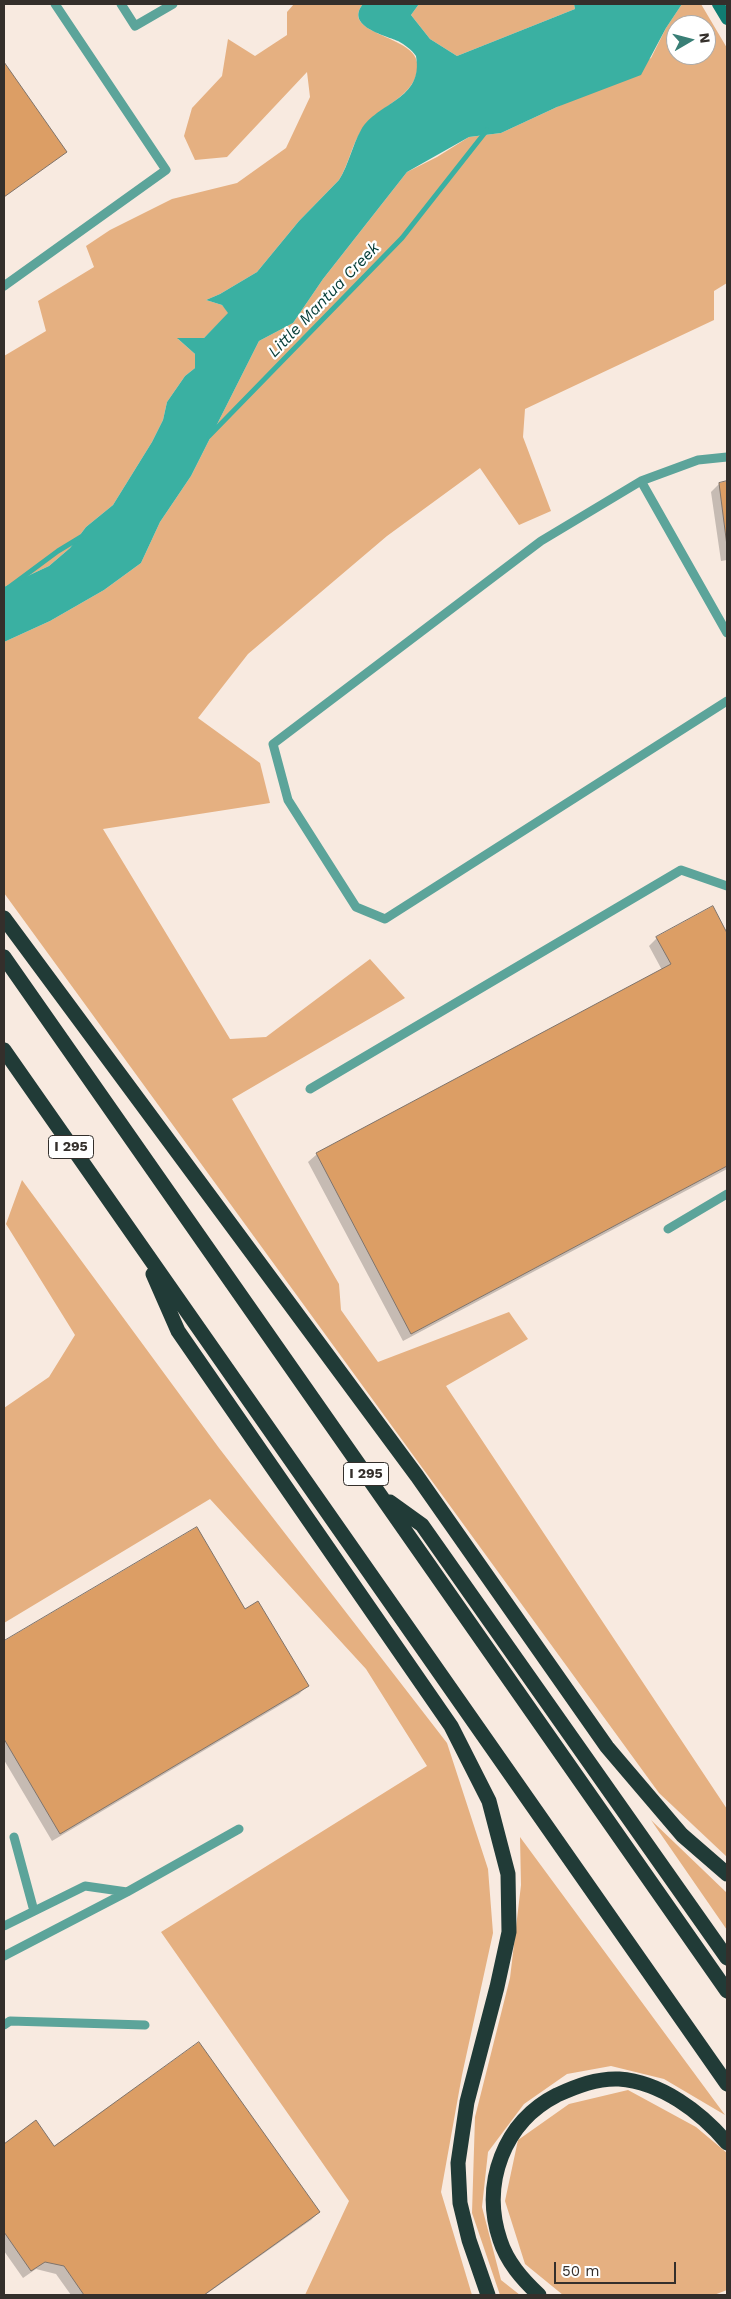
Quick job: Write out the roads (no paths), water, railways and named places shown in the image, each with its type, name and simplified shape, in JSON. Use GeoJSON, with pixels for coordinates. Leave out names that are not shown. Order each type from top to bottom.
{"type":"FeatureCollection","features":[{"type":"Feature","properties":{"kind":"highway"},"geometry":{"type":"LineString","coordinates":[[4,918],[417,1476],[607,1747],[682,1835],[727,1874]]}},
{"type":"Feature","properties":{"kind":"highway","name":"I 295"},"geometry":{"type":"LineString","coordinates":[[4,957],[727,1991]]}},
{"type":"Feature","properties":{"kind":"highway","name":"I 295"},"geometry":{"type":"LineString","coordinates":[[4,1050],[727,2084]]}},
{"type":"Feature","properties":{"kind":"highway"},"geometry":{"type":"LineString","coordinates":[[139,1243],[178,1331],[451,1726],[489,1802],[508,1874],[509,1932],[497,1987],[467,2102],[458,2162],[460,2203],[469,2240],[488,2295]]}},
{"type":"Feature","properties":{"kind":"highway"},"geometry":{"type":"LineString","coordinates":[[381,1496],[422,1525],[727,1958]]}},
{"type":"Feature","properties":{"kind":"highway"},"geometry":{"type":"LineString","coordinates":[[539,2295],[523,2280],[510,2262],[500,2240],[494,2216],[497,2169],[505,2147],[517,2127],[542,2104],[591,2082],[618,2079],[641,2083],[687,2104],[727,2143]]}},
{"type":"Feature","properties":{"kind":"main road"},"geometry":{"type":"LineString","coordinates":[[718,4],[727,19]]}},
{"type":"Feature","properties":{"kind":"lane"},"geometry":{"type":"LineString","coordinates":[[4,286],[166,170],[55,4]]}},
{"type":"Feature","properties":{"kind":"lane"},"geometry":{"type":"LineString","coordinates":[[121,4],[135,26],[173,4]]}},
{"type":"Feature","properties":{"kind":"lane"},"geometry":{"type":"LineString","coordinates":[[727,457],[698,460],[641,481],[541,541],[273,744],[288,800],[356,906],[385,919],[727,701]]}},
{"type":"Feature","properties":{"kind":"lane"},"geometry":{"type":"LineString","coordinates":[[641,481],[727,633]]}},
{"type":"Feature","properties":{"kind":"lane"},"geometry":{"type":"LineString","coordinates":[[310,1089],[681,870],[727,886]]}},
{"type":"Feature","properties":{"kind":"lane"},"geometry":{"type":"LineString","coordinates":[[668,1229],[727,1194]]}},
{"type":"Feature","properties":{"kind":"lane"},"geometry":{"type":"LineString","coordinates":[[4,1956],[127,1892],[239,1828]]}},
{"type":"Feature","properties":{"kind":"lane"},"geometry":{"type":"LineString","coordinates":[[14,1837],[34,1911]]}},
{"type":"Feature","properties":{"kind":"lane"},"geometry":{"type":"LineString","coordinates":[[4,1926],[85,1886],[127,1892]]}},
{"type":"Feature","properties":{"kind":"lane"},"geometry":{"type":"LineString","coordinates":[[4,2025],[10,2021],[145,2025]]}},
{"type":"Feature","properties":{"kind":"water"},"geometry":{"type":"Polygon","coordinates":[[[363,4],[419,4],[411,15],[430,39],[457,56],[575,9],[574,4],[682,4],[675,15],[666,15],[666,28],[641,75],[557,107],[501,133],[469,137],[407,172],[323,279],[293,323],[259,341],[191,476],[160,522],[141,563],[104,590],[50,621],[4,642],[4,587],[49,566],[70,548],[86,527],[113,505],[152,442],[163,420],[167,402],[185,376],[195,368],[195,354],[177,338],[204,338],[228,313],[222,305],[206,300],[257,272],[299,221],[339,180],[358,136],[368,121],[398,99],[413,82],[417,71],[416,56],[410,49],[398,41],[362,24],[359,12],[363,4]]]}},
{"type":"Feature","properties":{"kind":"waterway","name":"Little Mantua Creek"},"geometry":{"type":"LineString","coordinates":[[209,436],[402,238],[487,130]]}},
{"type":"Feature","properties":{"kind":"waterway","name":"Little Mantua Creek"},"geometry":{"type":"LineString","coordinates":[[4,591],[58,551],[81,537]]}}]}
